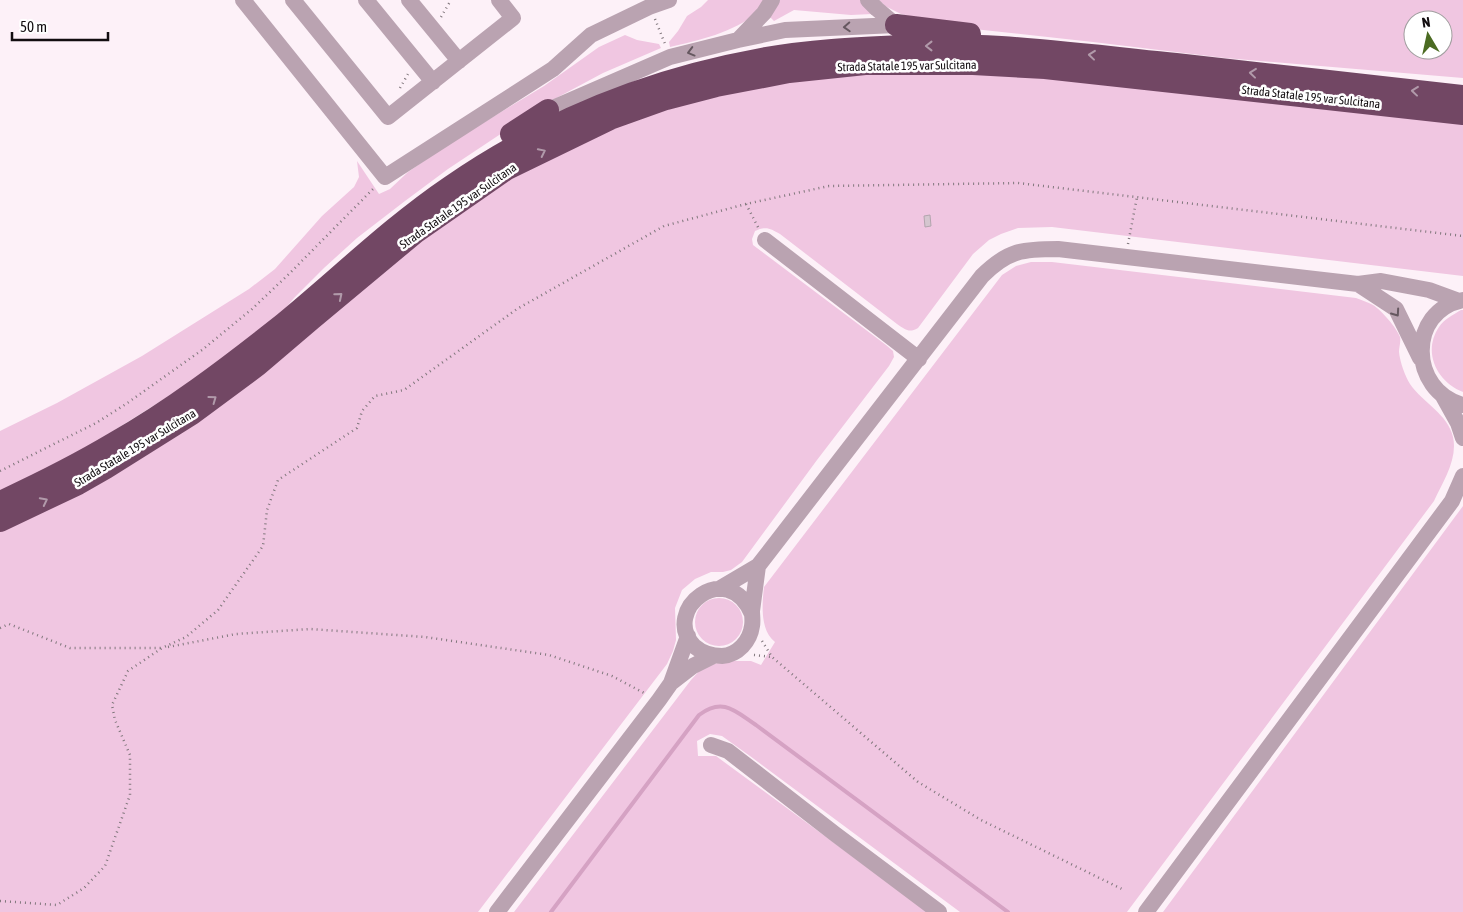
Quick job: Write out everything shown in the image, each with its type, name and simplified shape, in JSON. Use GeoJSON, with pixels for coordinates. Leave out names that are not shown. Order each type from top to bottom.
{"type":"FeatureCollection","features":[{"type":"Feature","properties":{"kind":"highway"},"geometry":{"type":"LineString","coordinates":[[896,25],[983,35],[997,46]]}},
{"type":"Feature","properties":{"kind":"highway","name":"Strada Statale 195 var Sulcitana"},"geometry":{"type":"LineString","coordinates":[[0,502],[43,482],[115,443],[220,374],[281,325],[366,252],[451,186],[507,151],[554,126],[605,103],[656,84],[762,59],[818,51],[867,47],[997,46],[1463,96]]}},
{"type":"Feature","properties":{"kind":"highway","name":"Strada Statale 195 var Sulcitana"},"geometry":{"type":"LineString","coordinates":[[0,521],[78,484],[192,414],[258,365],[414,234],[507,169],[610,119],[666,99],[716,86],[788,72],[865,64],[973,64],[1045,68],[1463,114]]}},
{"type":"Feature","properties":{"kind":"highway"},"geometry":{"type":"LineString","coordinates":[[408,218],[416,200],[438,183],[548,110]]}},
{"type":"Feature","properties":{"kind":"street"},"geometry":{"type":"LineString","coordinates":[[243,0],[385,177],[553,69],[592,35],[648,3],[669,0]]}},
{"type":"Feature","properties":{"kind":"street"},"geometry":{"type":"LineString","coordinates":[[293,0],[388,118],[513,18],[498,0]]}},
{"type":"Feature","properties":{"kind":"street"},"geometry":{"type":"LineString","coordinates":[[366,0],[433,82]]}},
{"type":"Feature","properties":{"kind":"street"},"geometry":{"type":"LineString","coordinates":[[410,0],[459,61]]}},
{"type":"Feature","properties":{"kind":"street"},"geometry":{"type":"LineString","coordinates":[[738,40],[764,13],[772,0]]}},
{"type":"Feature","properties":{"kind":"street"},"geometry":{"type":"LineString","coordinates":[[868,0],[896,25]]}},
{"type":"Feature","properties":{"kind":"street"},"geometry":{"type":"LineString","coordinates":[[548,110],[670,57],[738,40],[786,30],[896,25]]}},
{"type":"Feature","properties":{"kind":"street"},"geometry":{"type":"LineString","coordinates":[[765,240],[919,359]]}},
{"type":"Feature","properties":{"kind":"street"},"geometry":{"type":"LineString","coordinates":[[758,566],[752,614],[753,625],[750,636],[744,645],[730,654],[713,656],[703,652],[694,645],[688,636],[686,614],[691,604],[698,596],[708,591],[719,589],[758,566],[982,276],[996,262],[1012,254],[1033,249],[1058,249],[1358,284],[1381,281],[1429,290],[1461,300]]}},
{"type":"Feature","properties":{"kind":"street"},"geometry":{"type":"LineString","coordinates":[[1358,284],[1396,309],[1422,362],[1429,381],[1443,396],[1458,423],[1463,438]]}},
{"type":"Feature","properties":{"kind":"street"},"geometry":{"type":"LineString","coordinates":[[1422,362],[1422,340],[1429,325],[1440,312],[1449,305],[1461,300]]}},
{"type":"Feature","properties":{"kind":"street"},"geometry":{"type":"LineString","coordinates":[[1443,396],[1463,405]]}},
{"type":"Feature","properties":{"kind":"street"},"geometry":{"type":"LineString","coordinates":[[1146,912],[1452,501],[1463,476]]}},
{"type":"Feature","properties":{"kind":"street"},"geometry":{"type":"LineString","coordinates":[[719,589],[730,591],[740,596],[752,614]]}},
{"type":"Feature","properties":{"kind":"street"},"geometry":{"type":"LineString","coordinates":[[497,912],[671,683],[688,636]]}},
{"type":"Feature","properties":{"kind":"street"},"geometry":{"type":"LineString","coordinates":[[671,683],[693,666],[713,656]]}},
{"type":"Feature","properties":{"kind":"street"},"geometry":{"type":"LineString","coordinates":[[711,746],[728,751],[939,912]]}},
{"type":"Feature","properties":{"kind":"path"},"geometry":{"type":"LineString","coordinates":[[648,3],[670,57]]}},
{"type":"Feature","properties":{"kind":"path"},"geometry":{"type":"LineString","coordinates":[[0,471],[96,424],[202,350],[252,309],[385,177]]}},
{"type":"Feature","properties":{"kind":"path"},"geometry":{"type":"LineString","coordinates":[[0,901],[57,905],[84,888],[105,866],[130,795],[130,755],[115,720],[112,705],[128,672],[162,648],[186,637],[218,610],[263,546],[267,510],[278,480],[357,428],[362,411],[375,396],[404,390],[517,309],[664,226],[746,204],[829,186],[1018,183],[1463,236]]}},
{"type":"Feature","properties":{"kind":"path"},"geometry":{"type":"LineString","coordinates":[[1126,257],[1137,197]]}},
{"type":"Feature","properties":{"kind":"path"},"geometry":{"type":"LineString","coordinates":[[746,204],[765,240]]}},
{"type":"Feature","properties":{"kind":"path"},"geometry":{"type":"LineString","coordinates":[[0,628],[9,624],[70,648],[162,648],[236,634],[310,629],[425,637],[549,655],[612,676],[659,700]]}},
{"type":"Feature","properties":{"kind":"path"},"geometry":{"type":"LineString","coordinates":[[772,657],[918,782],[981,820],[1124,890]]}},
{"type":"Feature","properties":{"kind":"shaded area"},"geometry":{"type":"Polygon","coordinates":[[[708,0],[765,0],[756,13],[727,31],[670,47],[669,42],[687,16],[708,0]]]}},
{"type":"Feature","properties":{"kind":"shaded area"},"geometry":{"type":"Polygon","coordinates":[[[780,0],[862,0],[872,14],[851,15],[794,10],[774,21],[770,17],[780,0]]]}},
{"type":"Feature","properties":{"kind":"shaded area"},"geometry":{"type":"Polygon","coordinates":[[[879,0],[1463,0],[1463,78],[1225,58],[946,26],[901,14],[885,6],[879,0]]]}},
{"type":"Feature","properties":{"kind":"shaded area"},"geometry":{"type":"Polygon","coordinates":[[[625,35],[637,40],[659,44],[661,48],[603,73],[547,103],[448,169],[357,238],[294,298],[281,314],[188,384],[78,453],[0,492],[0,431],[57,403],[142,356],[249,289],[275,269],[322,216],[354,187],[359,177],[357,161],[379,194],[390,189],[408,172],[450,143],[544,86],[599,47],[625,35]]]}},
{"type":"Feature","properties":{"kind":"shaded area"},"geometry":{"type":"Polygon","coordinates":[[[984,70],[1463,120],[1463,276],[1052,227],[1018,228],[989,240],[973,254],[918,328],[910,331],[897,324],[780,234],[768,228],[755,231],[752,239],[753,245],[886,345],[893,351],[894,357],[742,562],[731,570],[711,572],[695,579],[682,590],[675,608],[676,640],[667,664],[478,912],[0,912],[0,528],[352,296],[479,196],[577,143],[676,104],[823,75],[984,70]]]}},
{"type":"Feature","properties":{"kind":"shaded area"},"geometry":{"type":"Polygon","coordinates":[[[1031,262],[1052,262],[1356,298],[1367,302],[1380,311],[1396,329],[1400,337],[1400,360],[1408,381],[1415,391],[1441,415],[1453,437],[1452,462],[1434,501],[1127,912],[960,912],[722,736],[710,734],[697,741],[698,756],[716,756],[928,912],[514,912],[691,680],[703,667],[725,661],[751,661],[761,665],[775,642],[770,637],[764,624],[764,587],[1002,275],[1016,266],[1031,262]]]}},
{"type":"Feature","properties":{"kind":"shaded area"},"geometry":{"type":"Polygon","coordinates":[[[1463,310],[1463,392],[1439,374],[1432,356],[1434,337],[1439,327],[1449,317],[1463,310]]]}},
{"type":"Feature","properties":{"kind":"shaded area"},"geometry":{"type":"Polygon","coordinates":[[[1463,506],[1463,912],[1163,912],[1463,506]]]}},
{"type":"Feature","properties":{"kind":"shaded area"},"geometry":{"type":"Polygon","coordinates":[[[719,598],[728,600],[736,605],[741,613],[743,622],[741,631],[736,639],[728,644],[719,646],[710,644],[702,639],[697,631],[695,622],[697,613],[702,605],[710,600],[719,598]]]}},
{"type":"Feature","properties":{"kind":"building"},"geometry":{"type":"Polygon","coordinates":[[[930,215],[931,226],[925,227],[924,216],[930,215]]]}},
{"type":"Feature","properties":{"kind":"waterway"},"geometry":{"type":"LineString","coordinates":[[551,912],[699,715],[715,707],[729,708],[756,725],[1008,912]]}}]}
